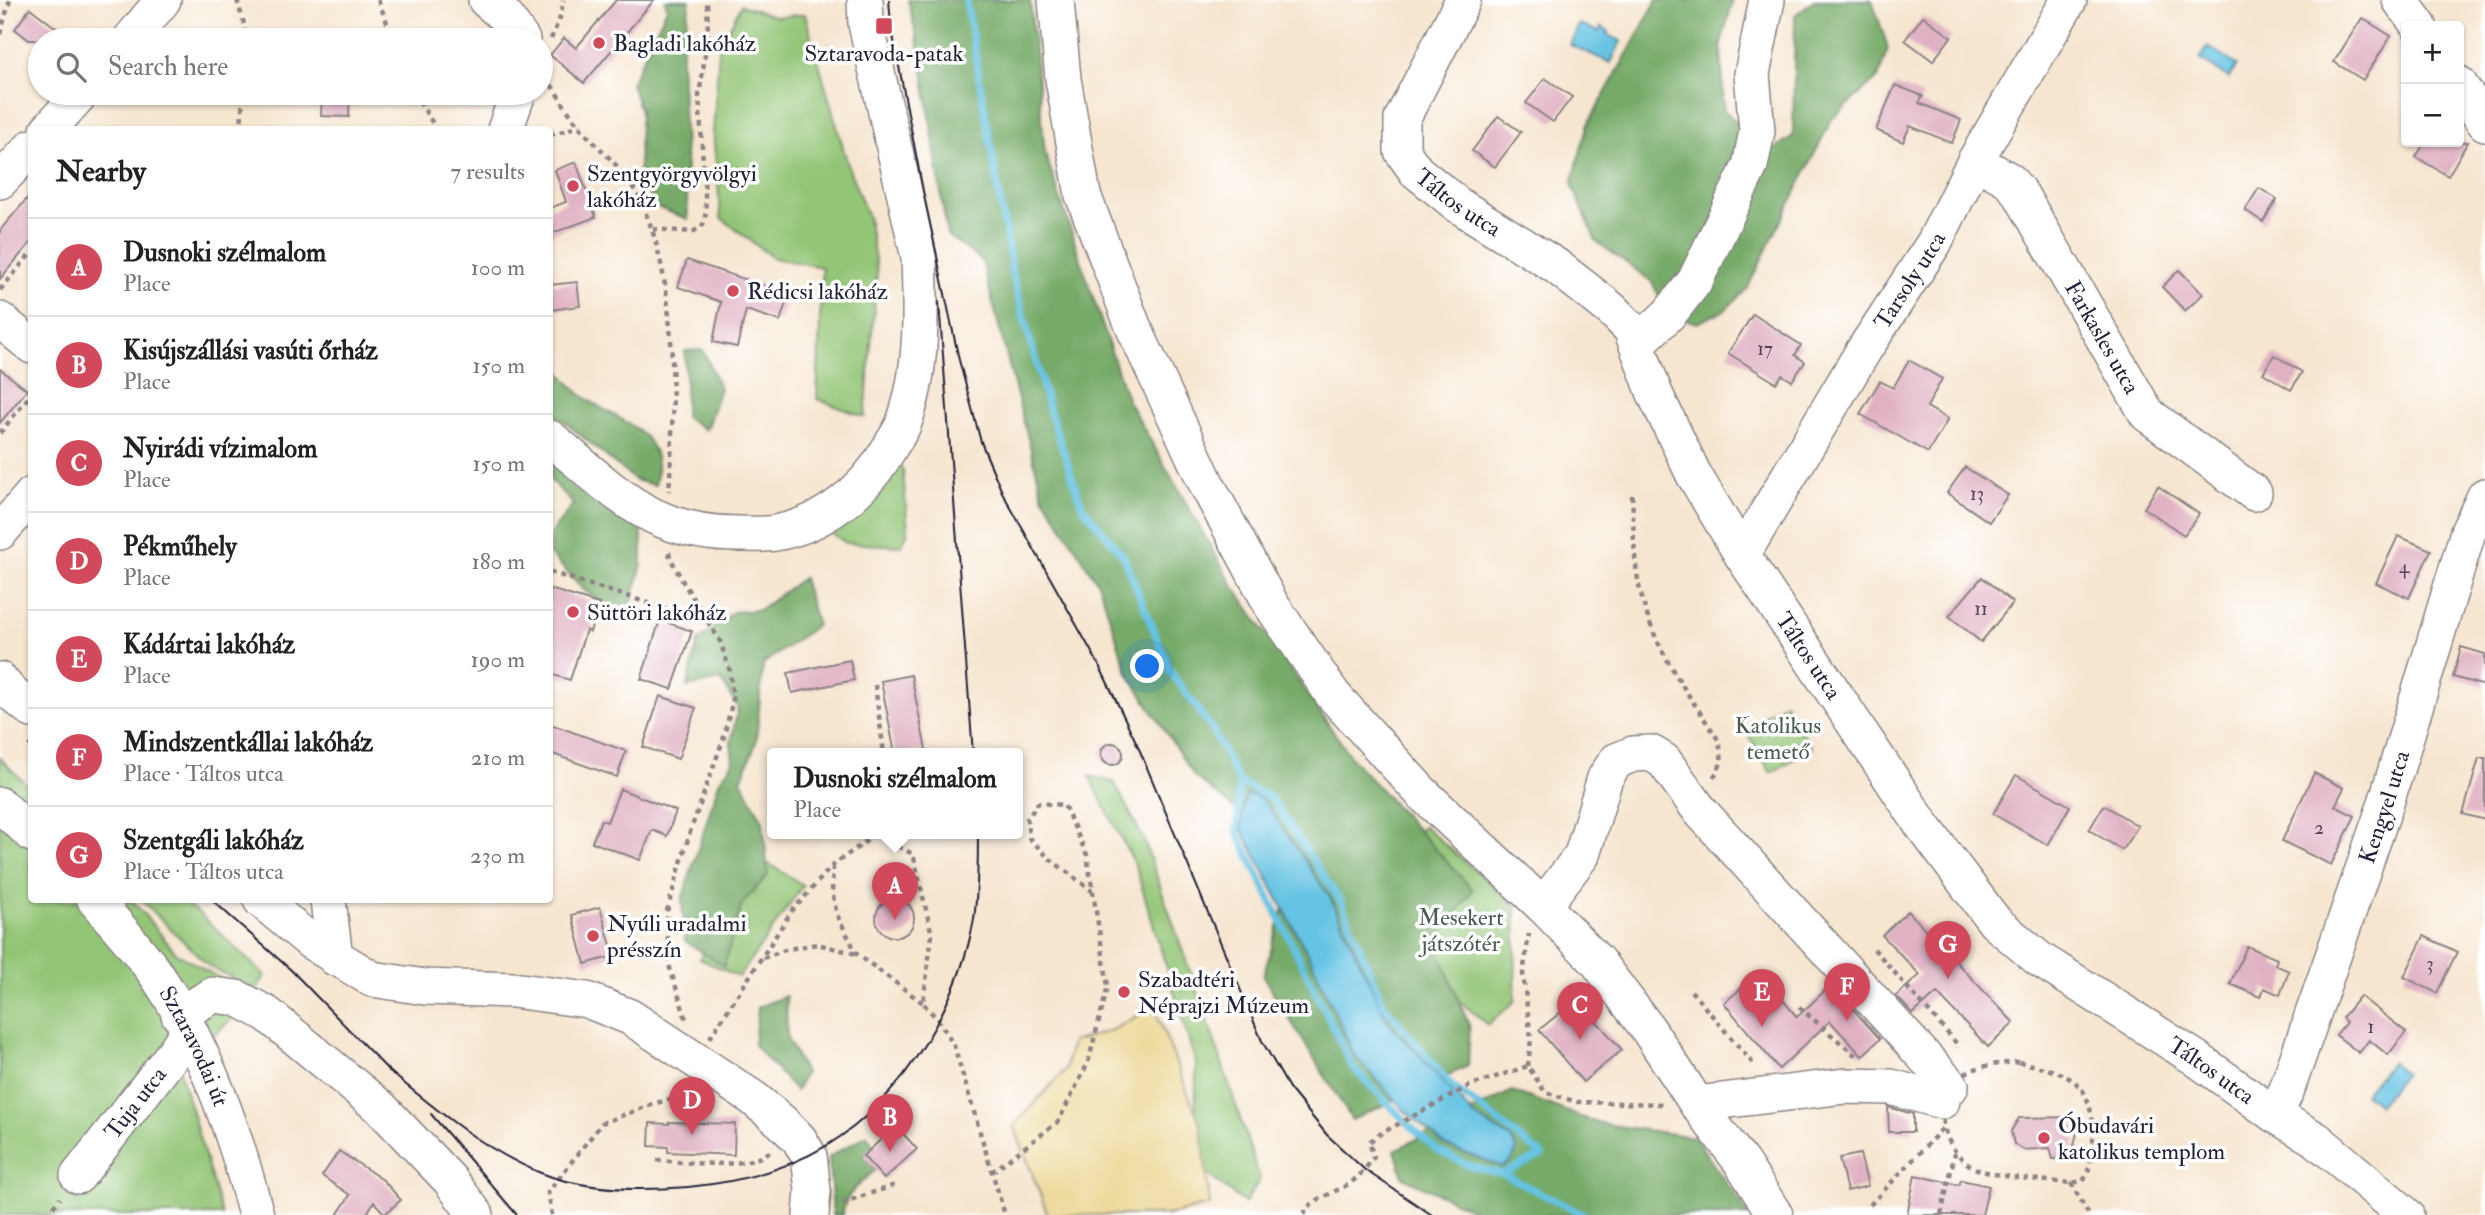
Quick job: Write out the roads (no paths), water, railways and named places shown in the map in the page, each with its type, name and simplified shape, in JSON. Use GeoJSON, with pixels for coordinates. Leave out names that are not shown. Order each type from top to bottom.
{"type":"FeatureCollection","features":[{"type":"Feature","properties":{"kind":"street"},"geometry":{"type":"LineString","coordinates":[[140,28],[163,0]]}},
{"type":"Feature","properties":{"kind":"street"},"geometry":{"type":"LineString","coordinates":[[486,0],[520,28]]}},
{"type":"Feature","properties":{"kind":"street"},"geometry":{"type":"LineString","coordinates":[[553,440],[631,502],[666,522],[717,534],[774,534],[809,524],[840,506],[876,470],[902,426],[913,389],[920,332],[919,257],[866,24],[865,0]]}},
{"type":"Feature","properties":{"kind":"street"},"geometry":{"type":"LineString","coordinates":[[1056,0],[1063,79],[1083,195],[1133,326],[1206,483],[1272,606],[1333,695],[1422,793],[1543,906],[1597,961],[1648,1029],[1697,1104],[1742,1163],[1775,1215]]}},
{"type":"Feature","properties":{"kind":"street","name":"Táltos utca"},"geometry":{"type":"LineString","coordinates":[[1463,0],[1402,119],[1402,151],[1416,171],[1458,205],[1556,266],[1611,309],[1631,329],[1655,394],[1694,475],[1742,555],[1920,822],[1995,922],[2039,958],[2317,1140],[2406,1215]]}},
{"type":"Feature","properties":{"kind":"street"},"geometry":{"type":"LineString","coordinates":[[1637,344],[1669,314],[1695,281],[1750,166],[1757,131],[1752,74],[1767,0]]}},
{"type":"Feature","properties":{"kind":"street","name":"Tarsoly utca"},"geometry":{"type":"LineString","coordinates":[[1742,555],[1862,353],[1934,243],[1975,161],[2069,0]]}},
{"type":"Feature","properties":{"kind":"street"},"geometry":{"type":"LineString","coordinates":[[2400,0],[2415,21]]}},
{"type":"Feature","properties":{"kind":"street"},"geometry":{"type":"LineString","coordinates":[[2464,92],[2485,123]]}},
{"type":"Feature","properties":{"kind":"street"},"geometry":{"type":"LineString","coordinates":[[52,126],[70,105]]}},
{"type":"Feature","properties":{"kind":"street"},"geometry":{"type":"LineString","coordinates":[[506,126],[514,105]]}},
{"type":"Feature","properties":{"kind":"street"},"geometry":{"type":"LineString","coordinates":[[0,181],[28,151]]}},
{"type":"Feature","properties":{"kind":"street","name":"Farkasles utca"},"geometry":{"type":"LineString","coordinates":[[1975,161],[2009,180],[2021,195],[2147,414],[2254,493]]}},
{"type":"Feature","properties":{"kind":"street"},"geometry":{"type":"LineString","coordinates":[[0,320],[28,343]]}},
{"type":"Feature","properties":{"kind":"street","name":"Kengyel utca"},"geometry":{"type":"LineString","coordinates":[[2275,1115],[2287,1090],[2386,803],[2468,532],[2485,496]]}},
{"type":"Feature","properties":{"kind":"street"},"geometry":{"type":"LineString","coordinates":[[0,533],[28,500]]}},
{"type":"Feature","properties":{"kind":"street"},"geometry":{"type":"LineString","coordinates":[[0,680],[28,707]]}},
{"type":"Feature","properties":{"kind":"street"},"geometry":{"type":"LineString","coordinates":[[1543,906],[1582,855],[1605,778],[1616,761],[1633,754],[1651,753],[1664,761],[1701,812],[1885,1016],[1945,1105],[1891,1087],[1845,1086],[1697,1104]]}},
{"type":"Feature","properties":{"kind":"street"},"geometry":{"type":"LineString","coordinates":[[0,805],[28,830]]}},
{"type":"Feature","properties":{"kind":"street","name":"Sztaravodai út"},"geometry":{"type":"LineString","coordinates":[[97,903],[155,974],[184,1022],[223,1107],[247,1178],[256,1215]]}},
{"type":"Feature","properties":{"kind":"street"},"geometry":{"type":"LineString","coordinates":[[265,903],[310,941],[372,979],[425,987],[513,990],[587,1000],[630,1017],[753,1098],[799,1139],[809,1156],[813,1190],[811,1214]]}},
{"type":"Feature","properties":{"kind":"street"},"geometry":{"type":"LineString","coordinates":[[328,903],[335,958]]}},
{"type":"Feature","properties":{"kind":"street"},"geometry":{"type":"LineString","coordinates":[[184,1022],[212,995],[237,998],[267,1014],[381,1108],[450,1180],[476,1215]]}},
{"type":"Feature","properties":{"kind":"street","name":"Tuja utca"},"geometry":{"type":"LineString","coordinates":[[78,1176],[170,1058],[184,1022]]}},
{"type":"Feature","properties":{"kind":"water"},"geometry":{"type":"Polygon","coordinates":[[[1579,24],[1599,32],[1601,27],[1609,31],[1608,35],[1621,41],[1611,63],[1570,45],[1579,24]]]}},
{"type":"Feature","properties":{"kind":"water"},"geometry":{"type":"Polygon","coordinates":[[[2208,47],[2237,65],[2229,78],[2200,59],[2208,47]]]}},
{"type":"Feature","properties":{"kind":"water"},"geometry":{"type":"Polygon","coordinates":[[[1248,794],[1262,798],[1331,899],[1387,1020],[1474,1116],[1511,1138],[1517,1149],[1512,1160],[1503,1167],[1446,1146],[1404,1110],[1354,1055],[1313,964],[1241,828],[1244,803],[1248,794]]]}},
{"type":"Feature","properties":{"kind":"water"},"geometry":{"type":"Polygon","coordinates":[[[2391,1062],[2405,1073],[2379,1105],[2364,1094],[2391,1062]]]}},
{"type":"Feature","properties":{"kind":"waterway","name":"Sztaravoda-patak"},"geometry":{"type":"LineString","coordinates":[[966,0],[1013,277],[1048,406],[1082,506],[1124,557],[1170,671],[1212,729],[1239,782],[1271,798],[1341,902],[1384,1005],[1452,1086],[1542,1155],[1503,1174],[1584,1215]]}},
{"type":"Feature","properties":{"kind":"waterway"},"geometry":{"type":"LineString","coordinates":[[1239,782],[1237,832],[1353,1068],[1438,1151],[1473,1167],[1503,1174]]}},
{"type":"Feature","properties":{"kind":"tram line"},"geometry":{"type":"LineString","coordinates":[[889,0],[891,25],[923,191],[959,360],[981,442],[1002,492],[1099,665],[1137,744],[1262,1041],[1289,1088],[1327,1135],[1365,1170],[1432,1215]]}},
{"type":"Feature","properties":{"kind":"tram line"},"geometry":{"type":"LineString","coordinates":[[939,302],[973,748]]}},
{"type":"Feature","properties":{"kind":"tram line"},"geometry":{"type":"LineString","coordinates":[[388,1070],[480,1141],[520,1164],[558,1179],[633,1189],[688,1187],[727,1182],[796,1161],[826,1146],[855,1126],[880,1102],[904,1075],[934,1028],[956,983],[971,935],[976,898],[978,839]]}},
{"type":"Feature","properties":{"kind":"tram line"},"geometry":{"type":"LineString","coordinates":[[215,903],[291,970],[394,1076]]}},
{"type":"Feature","properties":{"kind":"tram line"},"geometry":{"type":"LineString","coordinates":[[431,1114],[517,1215]]}},
{"type":"Feature","properties":{"kind":"place","name":"Sztaravoda-patak"},"geometry":{"type":"Point","coordinates":[884,26]}},
{"type":"Feature","properties":{"kind":"place","name":"Bagladi lakóház"},"geometry":{"type":"Point","coordinates":[599,43]}},
{"type":"Feature","properties":{"kind":"place","name":"Szentgyörgyvölgyi lakóház"},"geometry":{"type":"Point","coordinates":[573,186]}},
{"type":"Feature","properties":{"kind":"place","name":"Rédicsi lakóház"},"geometry":{"type":"Point","coordinates":[733,291]}},
{"type":"Feature","properties":{"kind":"place","name":"Süttöri lakóház"},"geometry":{"type":"Point","coordinates":[573,612]}},
{"type":"Feature","properties":{"kind":"place","name":"Dusnoki szélmalom"},"geometry":{"type":"Point","coordinates":[895,920]}},
{"type":"Feature","properties":{"kind":"place","name":"Nyúli uradalmi présszín"},"geometry":{"type":"Point","coordinates":[593,936]}},
{"type":"Feature","properties":{"kind":"place","name":"Szentgáli lakóház"},"geometry":{"type":"Point","coordinates":[1948,979]}},
{"type":"Feature","properties":{"kind":"place","name":"Szabadtéri Néprajzi Múzeum"},"geometry":{"type":"Point","coordinates":[1124,992]}},
{"type":"Feature","properties":{"kind":"place","name":"Mindszentkállai lakóház"},"geometry":{"type":"Point","coordinates":[1847,1021]}},
{"type":"Feature","properties":{"kind":"place","name":"Kádártai lakóház"},"geometry":{"type":"Point","coordinates":[1762,1027]}},
{"type":"Feature","properties":{"kind":"place","name":"Nyirádi vízimalom"},"geometry":{"type":"Point","coordinates":[1580,1040]}},
{"type":"Feature","properties":{"kind":"place","name":"Pékműhely"},"geometry":{"type":"Point","coordinates":[692,1135]}},
{"type":"Feature","properties":{"kind":"place","name":"Óbudavári katolikus templom"},"geometry":{"type":"Point","coordinates":[2044,1138]}},
{"type":"Feature","properties":{"kind":"place","name":"Kisújszállási vasúti őrház"},"geometry":{"type":"Point","coordinates":[890,1152]}},
{"type":"Feature","properties":{"kind":"park label","name":"Katolikus temető"},"geometry":{"type":"Point","coordinates":[1778,738]}},
{"type":"Feature","properties":{"kind":"park label","name":"Mesekert játszótér"},"geometry":{"type":"Point","coordinates":[1461,930]}}]}
